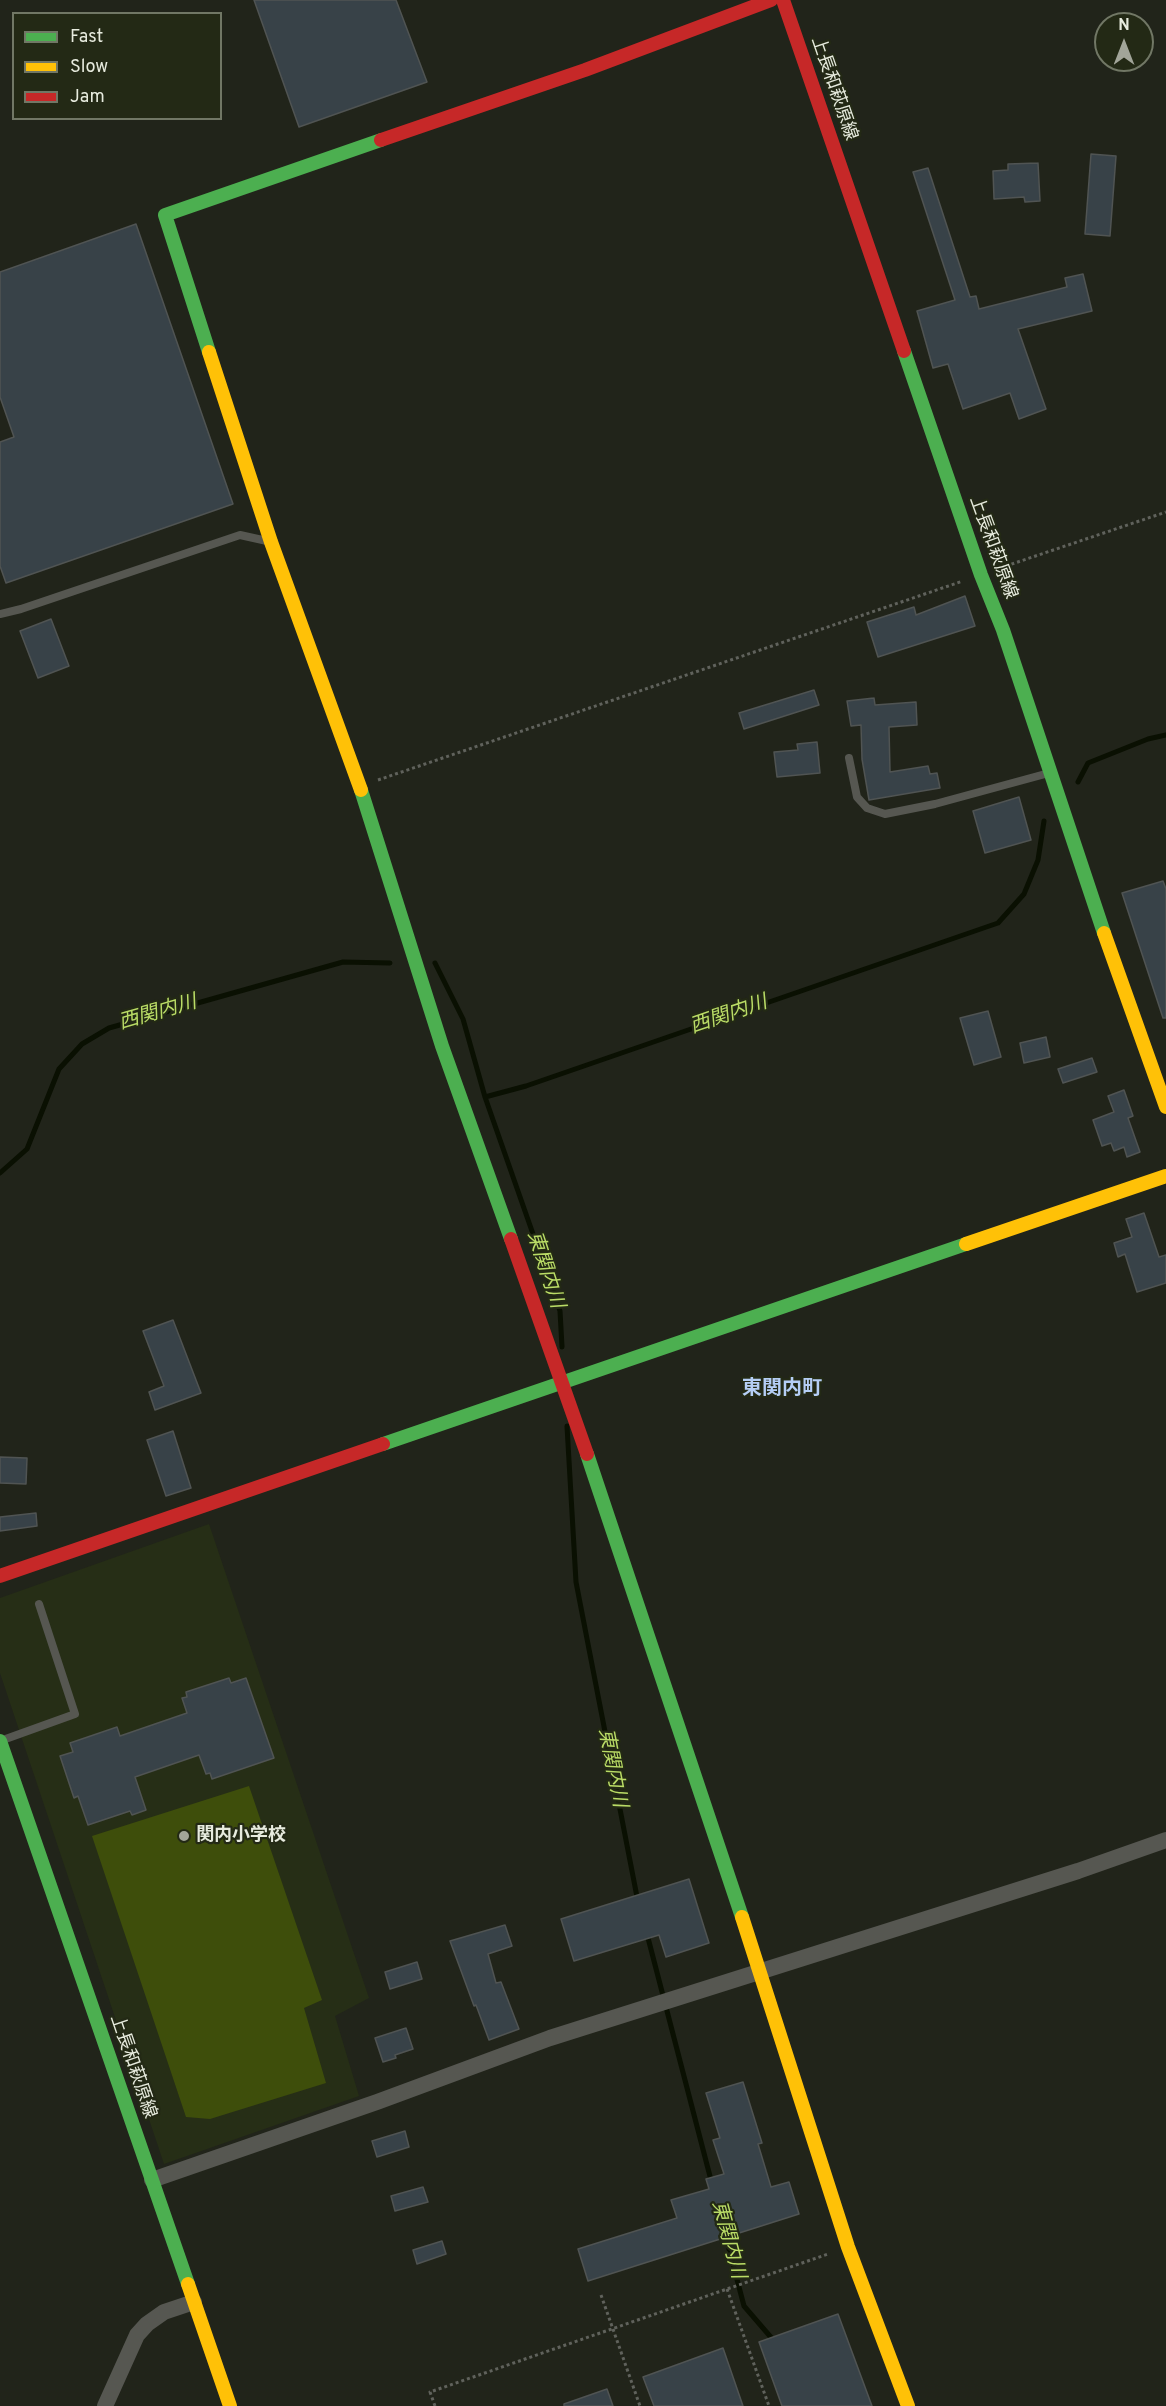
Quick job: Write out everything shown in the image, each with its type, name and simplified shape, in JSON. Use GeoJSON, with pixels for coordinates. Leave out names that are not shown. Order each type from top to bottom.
{"type":"FeatureCollection","features":[{"type":"Feature","properties":{"kind":"street"},"geometry":{"type":"LineString","coordinates":[[771,0],[585,70],[165,215],[271,542],[360,786],[442,1046],[563,1382],[760,1972],[848,2247],[908,2406]]}},
{"type":"Feature","properties":{"kind":"street","name":"上長和萩原線"},"geometry":{"type":"LineString","coordinates":[[783,0],[981,574],[1003,630],[1049,773],[1166,1107]]}},
{"type":"Feature","properties":{"kind":"street"},"geometry":{"type":"LineString","coordinates":[[0,1576],[1166,1176]]}},
{"type":"Feature","properties":{"kind":"street","name":"上長和萩原線"},"geometry":{"type":"LineString","coordinates":[[0,1741],[230,2406]]}},
{"type":"Feature","properties":{"kind":"street"},"geometry":{"type":"LineString","coordinates":[[152,2180],[377,2102],[550,2038],[1078,1871],[1166,1840]]}},
{"type":"Feature","properties":{"kind":"street"},"geometry":{"type":"LineString","coordinates":[[105,2406],[137,2335],[147,2324],[164,2312],[194,2302]]}},
{"type":"Feature","properties":{"kind":"lane"},"geometry":{"type":"LineString","coordinates":[[0,614],[21,609],[240,535],[271,542]]}},
{"type":"Feature","properties":{"kind":"lane"},"geometry":{"type":"LineString","coordinates":[[849,758],[857,797],[867,808],[885,814],[934,804],[1049,773]]}},
{"type":"Feature","properties":{"kind":"lane"},"geometry":{"type":"LineString","coordinates":[[0,1741],[75,1714],[39,1604]]}},
{"type":"Feature","properties":{"kind":"path"},"geometry":{"type":"LineString","coordinates":[[360,786],[1166,512]]}},
{"type":"Feature","properties":{"kind":"path"},"geometry":{"type":"LineString","coordinates":[[435,2406],[430,2392],[848,2247]]}},
{"type":"Feature","properties":{"kind":"path"},"geometry":{"type":"LineString","coordinates":[[727,2289],[769,2406]]}},
{"type":"Feature","properties":{"kind":"path"},"geometry":{"type":"LineString","coordinates":[[601,2295],[640,2406]]}},
{"type":"Feature","properties":{"kind":"shaded area","name":"関内小学校"},"geometry":{"type":"Polygon","coordinates":[[[209,1524],[369,1998],[335,2016],[359,2096],[164,2164],[0,1673],[0,1598],[209,1524]]]}},
{"type":"Feature","properties":{"kind":"green space"},"geometry":{"type":"Polygon","coordinates":[[[249,1786],[322,2000],[304,2008],[326,2083],[210,2119],[186,2117],[92,1836],[249,1786]]]}},
{"type":"Feature","properties":{"kind":"building"},"geometry":{"type":"Polygon","coordinates":[[[254,0],[396,0],[427,82],[299,127],[254,0]]]}},
{"type":"Feature","properties":{"kind":"building"},"geometry":{"type":"Polygon","coordinates":[[[1091,154],[1116,156],[1110,236],[1085,234],[1091,154]]]}},
{"type":"Feature","properties":{"kind":"building"},"geometry":{"type":"Polygon","coordinates":[[[1038,163],[1040,201],[1025,202],[1024,197],[994,199],[993,171],[1008,170],[1008,164],[1038,163]]]}},
{"type":"Feature","properties":{"kind":"building"},"geometry":{"type":"Polygon","coordinates":[[[928,168],[970,297],[976,296],[979,309],[1067,287],[1065,278],[1083,274],[1092,311],[1018,329],[1046,409],[1019,419],[1010,393],[963,409],[948,364],[933,368],[917,311],[955,300],[913,172],[928,168]]]}},
{"type":"Feature","properties":{"kind":"building"},"geometry":{"type":"Polygon","coordinates":[[[136,224],[233,504],[6,583],[0,566],[0,442],[14,437],[0,397],[0,272],[136,224]]]}},
{"type":"Feature","properties":{"kind":"building"},"geometry":{"type":"Polygon","coordinates":[[[965,596],[975,626],[878,657],[867,622],[914,607],[916,615],[965,596]]]}},
{"type":"Feature","properties":{"kind":"building"},"geometry":{"type":"Polygon","coordinates":[[[51,619],[69,666],[38,678],[20,631],[51,619]]]}},
{"type":"Feature","properties":{"kind":"building"},"geometry":{"type":"Polygon","coordinates":[[[814,690],[819,705],[744,729],[739,713],[814,690]]]}},
{"type":"Feature","properties":{"kind":"building"},"geometry":{"type":"Polygon","coordinates":[[[874,698],[875,705],[916,702],[917,725],[889,727],[890,772],[928,766],[930,774],[937,773],[940,788],[869,800],[862,759],[861,725],[851,726],[847,701],[874,698]]]}},
{"type":"Feature","properties":{"kind":"building"},"geometry":{"type":"Polygon","coordinates":[[[817,742],[820,773],[777,777],[774,752],[798,750],[797,744],[817,742]]]}},
{"type":"Feature","properties":{"kind":"building"},"geometry":{"type":"Polygon","coordinates":[[[1019,797],[1031,840],[985,853],[973,811],[1019,797]]]}},
{"type":"Feature","properties":{"kind":"building"},"geometry":{"type":"Polygon","coordinates":[[[1163,881],[1166,889],[1166,1018],[1163,1018],[1122,893],[1163,881]]]}},
{"type":"Feature","properties":{"kind":"building"},"geometry":{"type":"Polygon","coordinates":[[[988,1011],[1001,1057],[974,1065],[960,1018],[988,1011]]]}},
{"type":"Feature","properties":{"kind":"building"},"geometry":{"type":"Polygon","coordinates":[[[1046,1037],[1050,1057],[1024,1063],[1020,1043],[1046,1037]]]}},
{"type":"Feature","properties":{"kind":"building"},"geometry":{"type":"Polygon","coordinates":[[[1092,1058],[1097,1072],[1063,1083],[1058,1069],[1092,1058]]]}},
{"type":"Feature","properties":{"kind":"building"},"geometry":{"type":"Polygon","coordinates":[[[1124,1090],[1133,1116],[1128,1118],[1140,1152],[1127,1157],[1124,1147],[1114,1151],[1111,1143],[1102,1146],[1093,1120],[1114,1112],[1108,1096],[1124,1090]]]}},
{"type":"Feature","properties":{"kind":"building"},"geometry":{"type":"Polygon","coordinates":[[[1144,1213],[1159,1257],[1166,1255],[1166,1283],[1137,1292],[1125,1254],[1118,1257],[1114,1243],[1132,1237],[1126,1219],[1144,1213]]]}},
{"type":"Feature","properties":{"kind":"building"},"geometry":{"type":"Polygon","coordinates":[[[173,1320],[201,1393],[155,1410],[149,1392],[164,1386],[143,1331],[173,1320]]]}},
{"type":"Feature","properties":{"kind":"building"},"geometry":{"type":"Polygon","coordinates":[[[173,1431],[191,1488],[166,1496],[147,1440],[173,1431]]]}},
{"type":"Feature","properties":{"kind":"building"},"geometry":{"type":"Polygon","coordinates":[[[0,1457],[27,1458],[26,1484],[0,1483],[0,1457]]]}},
{"type":"Feature","properties":{"kind":"building"},"geometry":{"type":"Polygon","coordinates":[[[36,1513],[37,1526],[0,1531],[0,1517],[36,1513]]]}},
{"type":"Feature","properties":{"kind":"building"},"geometry":{"type":"Polygon","coordinates":[[[229,1678],[231,1683],[246,1678],[274,1758],[212,1779],[210,1773],[206,1774],[199,1755],[135,1777],[146,1810],[132,1815],[130,1811],[88,1825],[78,1796],[74,1798],[60,1756],[73,1752],[70,1743],[117,1727],[120,1736],[187,1713],[182,1698],[187,1697],[186,1692],[229,1678]]]}},
{"type":"Feature","properties":{"kind":"building"},"geometry":{"type":"Polygon","coordinates":[[[689,1879],[709,1943],[666,1957],[659,1935],[574,1961],[561,1919],[689,1879]]]}},
{"type":"Feature","properties":{"kind":"building"},"geometry":{"type":"Polygon","coordinates":[[[505,1925],[512,1946],[488,1954],[496,1983],[501,1982],[519,2029],[489,2040],[450,1941],[505,1925]]]}},
{"type":"Feature","properties":{"kind":"building"},"geometry":{"type":"Polygon","coordinates":[[[417,1962],[422,1979],[390,1989],[385,1972],[417,1962]]]}},
{"type":"Feature","properties":{"kind":"building"},"geometry":{"type":"Polygon","coordinates":[[[406,2028],[413,2049],[383,2062],[375,2038],[406,2028]]]}},
{"type":"Feature","properties":{"kind":"building"},"geometry":{"type":"Polygon","coordinates":[[[743,2082],[762,2143],[758,2144],[771,2187],[789,2182],[799,2214],[588,2281],[578,2249],[677,2218],[671,2200],[709,2189],[706,2179],[724,2174],[713,2140],[720,2138],[706,2093],[743,2082]]]}},
{"type":"Feature","properties":{"kind":"building"},"geometry":{"type":"Polygon","coordinates":[[[405,2131],[409,2147],[377,2157],[372,2141],[405,2131]]]}},
{"type":"Feature","properties":{"kind":"building"},"geometry":{"type":"Polygon","coordinates":[[[423,2187],[428,2202],[395,2211],[391,2196],[423,2187]]]}},
{"type":"Feature","properties":{"kind":"building"},"geometry":{"type":"Polygon","coordinates":[[[442,2241],[446,2254],[417,2264],[413,2250],[442,2241]]]}},
{"type":"Feature","properties":{"kind":"building"},"geometry":{"type":"Polygon","coordinates":[[[838,2314],[872,2406],[782,2406],[759,2342],[838,2314]]]}},
{"type":"Feature","properties":{"kind":"building"},"geometry":{"type":"Polygon","coordinates":[[[723,2348],[743,2406],[654,2406],[643,2377],[723,2348]]]}},
{"type":"Feature","properties":{"kind":"building"},"geometry":{"type":"Polygon","coordinates":[[[607,2389],[613,2406],[564,2406],[564,2404],[607,2389]]]}},
{"type":"Feature","properties":{"kind":"waterway","name":"西関内川"},"geometry":{"type":"LineString","coordinates":[[1078,782],[1088,763],[1148,739],[1166,735]]}},
{"type":"Feature","properties":{"kind":"waterway","name":"西関内川"},"geometry":{"type":"LineString","coordinates":[[485,1097],[526,1086],[998,923],[1024,894],[1038,860],[1044,821]]}},
{"type":"Feature","properties":{"kind":"waterway","name":"西関内川"},"geometry":{"type":"LineString","coordinates":[[0,1173],[27,1149],[59,1069],[82,1044],[109,1028],[343,962],[390,963]]}},
{"type":"Feature","properties":{"kind":"waterway","name":"東関内川"},"geometry":{"type":"LineString","coordinates":[[435,963],[463,1019],[485,1097],[560,1311],[562,1347]]}},
{"type":"Feature","properties":{"kind":"waterway","name":"東関内川"},"geometry":{"type":"LineString","coordinates":[[567,1426],[576,1582],[638,1902]]}},
{"type":"Feature","properties":{"kind":"waterway","name":"東関内川"},"geometry":{"type":"LineString","coordinates":[[647,1934],[712,2184]]}},
{"type":"Feature","properties":{"kind":"waterway","name":"東関内川"},"geometry":{"type":"LineString","coordinates":[[724,2230],[744,2306],[775,2342]]}},
{"type":"Feature","properties":{"kind":"traffic: fast"},"geometry":{"type":"LineString","coordinates":[[209,352],[165,215],[381,140]]}},
{"type":"Feature","properties":{"kind":"traffic: fast"},"geometry":{"type":"LineString","coordinates":[[904,351],[981,575],[1003,630],[1104,933]]}},
{"type":"Feature","properties":{"kind":"traffic: fast"},"geometry":{"type":"LineString","coordinates":[[361,790],[442,1046],[511,1239]]}},
{"type":"Feature","properties":{"kind":"traffic: fast"},"geometry":{"type":"LineString","coordinates":[[383,1444],[966,1244]]}},
{"type":"Feature","properties":{"kind":"traffic: fast"},"geometry":{"type":"LineString","coordinates":[[587,1454],[742,1917]]}},
{"type":"Feature","properties":{"kind":"traffic: fast"},"geometry":{"type":"LineString","coordinates":[[0,1741],[188,2284]]}},
{"type":"Feature","properties":{"kind":"traffic: slow"},"geometry":{"type":"LineString","coordinates":[[209,352],[271,542],[361,790]]}},
{"type":"Feature","properties":{"kind":"traffic: slow"},"geometry":{"type":"LineString","coordinates":[[1104,933],[1166,1107]]}},
{"type":"Feature","properties":{"kind":"traffic: slow"},"geometry":{"type":"LineString","coordinates":[[966,1244],[1166,1176]]}},
{"type":"Feature","properties":{"kind":"traffic: slow"},"geometry":{"type":"LineString","coordinates":[[742,1917],[848,2247],[908,2406]]}},
{"type":"Feature","properties":{"kind":"traffic: slow"},"geometry":{"type":"LineString","coordinates":[[188,2284],[230,2406]]}},
{"type":"Feature","properties":{"kind":"traffic: jam"},"geometry":{"type":"LineString","coordinates":[[381,140],[585,70],[771,0]]}},
{"type":"Feature","properties":{"kind":"traffic: jam"},"geometry":{"type":"LineString","coordinates":[[783,0],[904,351]]}},
{"type":"Feature","properties":{"kind":"traffic: jam"},"geometry":{"type":"LineString","coordinates":[[511,1239],[587,1454]]}},
{"type":"Feature","properties":{"kind":"traffic: jam"},"geometry":{"type":"LineString","coordinates":[[0,1576],[383,1444]]}},
{"type":"Feature","properties":{"kind":"place","name":"関内小学校"},"geometry":{"type":"Point","coordinates":[184,1836]}},
{"type":"Feature","properties":{"kind":"district","name":"東関内町"},"geometry":{"type":"Point","coordinates":[782,1390]}}]}
